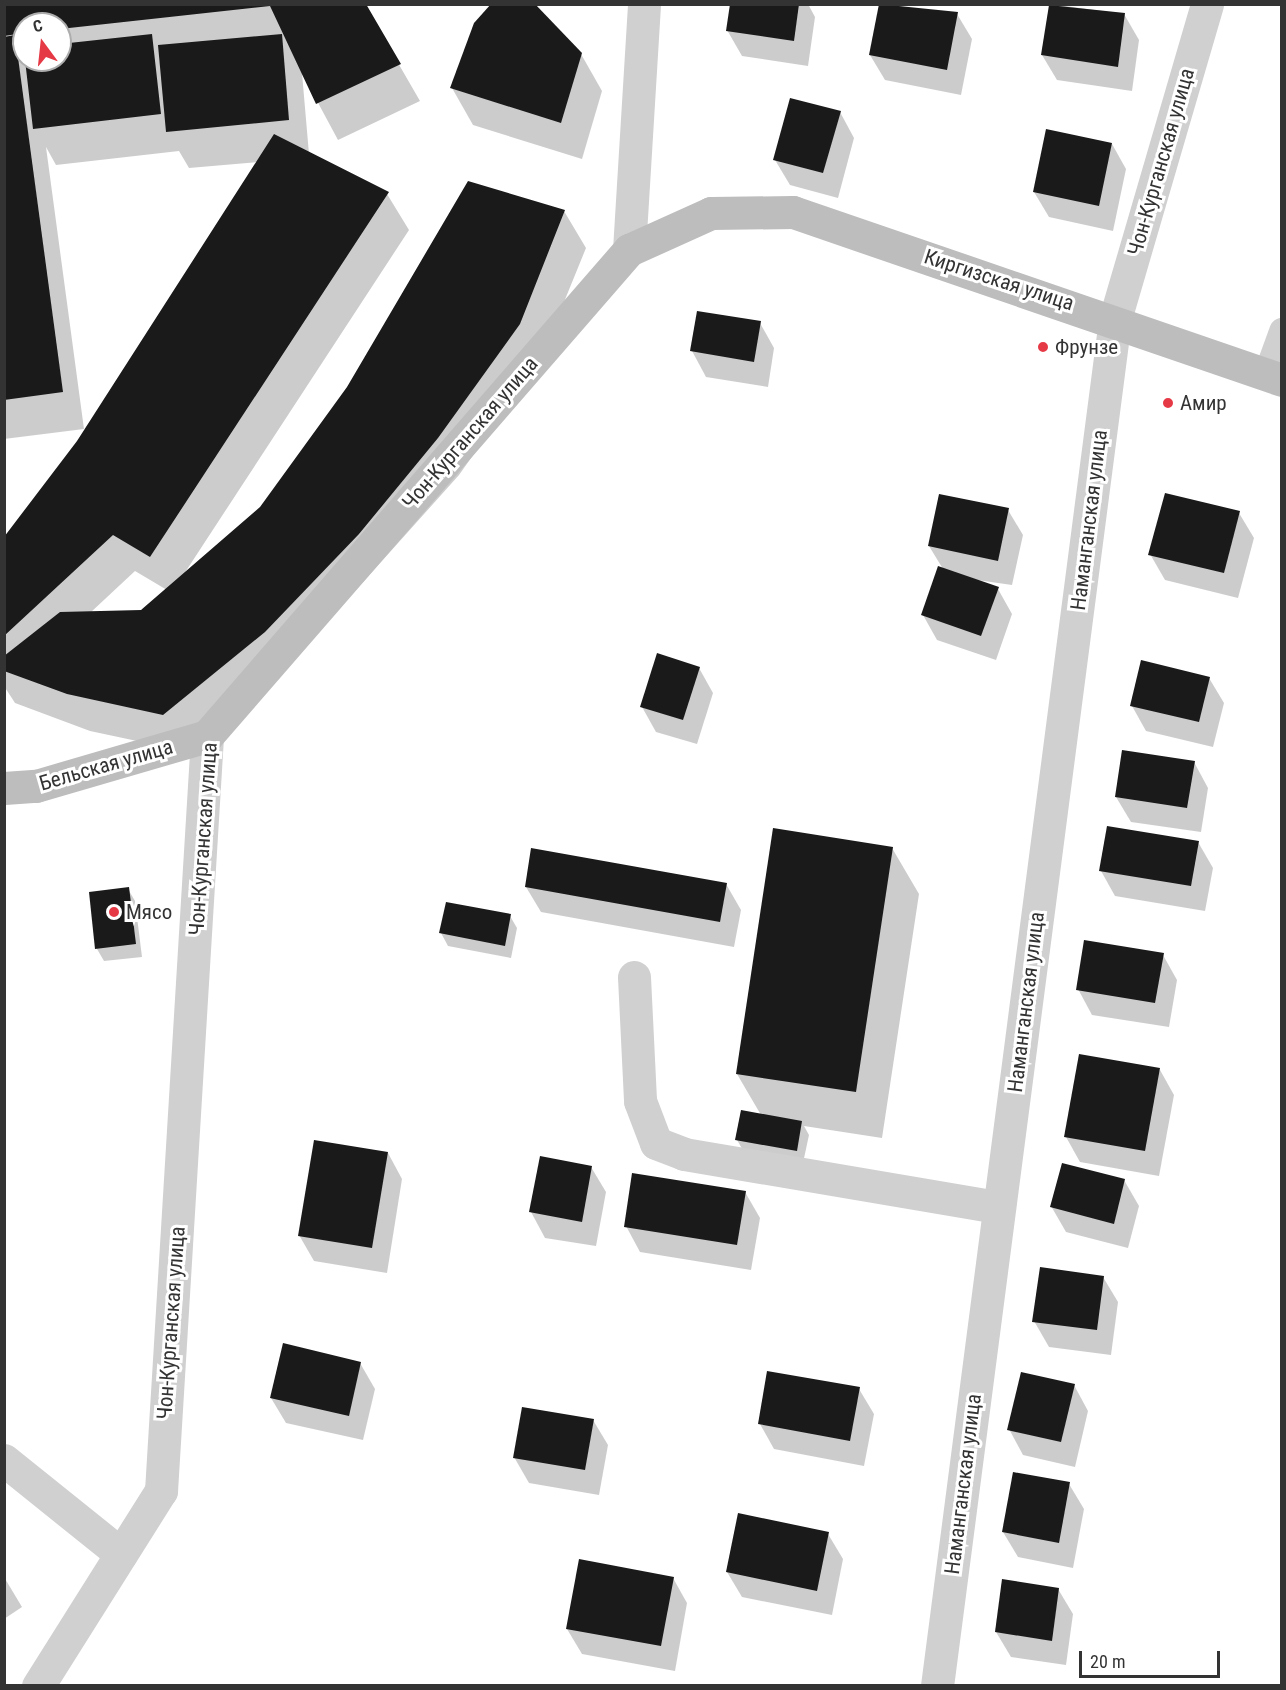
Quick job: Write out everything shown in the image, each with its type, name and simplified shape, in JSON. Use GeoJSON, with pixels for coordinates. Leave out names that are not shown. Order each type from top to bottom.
{"type":"FeatureCollection","features":[{"type":"Feature","properties":{"kind":"street"},"geometry":{"type":"LineString","coordinates":[[629,249],[644,4]]}},
{"type":"Feature","properties":{"kind":"street","name":"Чон-Курганская улица"},"geometry":{"type":"LineString","coordinates":[[1115,319],[1207,4]]}},
{"type":"Feature","properties":{"kind":"street","name":"Киргизская улица"},"geometry":{"type":"LineString","coordinates":[[629,249],[711,213],[793,212],[1115,319],[1274,377]]}},
{"type":"Feature","properties":{"kind":"street","name":"Чон-Курганская улица"},"geometry":{"type":"LineString","coordinates":[[38,1686],[161,1491],[207,736],[629,249]]}},
{"type":"Feature","properties":{"kind":"street","name":"Наманганская улица"},"geometry":{"type":"LineString","coordinates":[[937,1686],[1115,319]]}},
{"type":"Feature","properties":{"kind":"street","name":"Бельская улица"},"geometry":{"type":"LineString","coordinates":[[4,788],[36,786],[207,736]]}},
{"type":"Feature","properties":{"kind":"street"},"geometry":{"type":"LineString","coordinates":[[634,977],[640,1101],[656,1143],[684,1154],[999,1207]]}},
{"type":"Feature","properties":{"kind":"street"},"geometry":{"type":"LineString","coordinates":[[4,1460],[121,1554]]}},
{"type":"Feature","properties":{"kind":"lane"},"geometry":{"type":"LineString","coordinates":[[1274,377],[1281,331]]}},
{"type":"Feature","properties":{"kind":"building"},"geometry":{"type":"Polygon","coordinates":[[[4,4],[366,4],[401,64],[316,104],[270,6],[72,28],[72,12],[12,12],[12,35],[4,36],[4,4]]]}},
{"type":"Feature","properties":{"kind":"building"},"geometry":{"type":"Polygon","coordinates":[[[491,4],[535,4],[582,53],[561,123],[450,88],[474,23],[491,4]]]}},
{"type":"Feature","properties":{"kind":"building"},"geometry":{"type":"Polygon","coordinates":[[[730,4],[799,4],[794,41],[726,31],[730,4]]]}},
{"type":"Feature","properties":{"kind":"building"},"geometry":{"type":"Polygon","coordinates":[[[879,4],[958,12],[947,70],[869,55],[879,4]]]}},
{"type":"Feature","properties":{"kind":"building"},"geometry":{"type":"Polygon","coordinates":[[[1049,5],[1125,13],[1118,67],[1041,55],[1049,5]]]}},
{"type":"Feature","properties":{"kind":"building"},"geometry":{"type":"Polygon","coordinates":[[[152,34],[161,114],[33,129],[26,72],[72,72],[72,43],[152,34]]]}},
{"type":"Feature","properties":{"kind":"building"},"geometry":{"type":"Polygon","coordinates":[[[282,34],[289,120],[166,132],[158,45],[282,34]]]}},
{"type":"Feature","properties":{"kind":"building"},"geometry":{"type":"Polygon","coordinates":[[[12,36],[12,72],[20,72],[63,392],[4,400],[4,37],[12,36]]]}},
{"type":"Feature","properties":{"kind":"building"},"geometry":{"type":"Polygon","coordinates":[[[790,98],[841,111],[823,173],[773,160],[790,98]]]}},
{"type":"Feature","properties":{"kind":"building"},"geometry":{"type":"Polygon","coordinates":[[[1046,129],[1112,143],[1099,206],[1033,192],[1046,129]]]}},
{"type":"Feature","properties":{"kind":"building"},"geometry":{"type":"Polygon","coordinates":[[[274,134],[389,192],[150,557],[113,535],[4,636],[4,537],[77,441],[274,134]]]}},
{"type":"Feature","properties":{"kind":"building"},"geometry":{"type":"Polygon","coordinates":[[[468,181],[565,210],[520,324],[438,438],[359,534],[265,632],[163,715],[67,694],[4,671],[4,656],[60,612],[141,610],[260,507],[347,387],[468,181]]]}},
{"type":"Feature","properties":{"kind":"building"},"geometry":{"type":"Polygon","coordinates":[[[697,311],[761,321],[754,362],[690,351],[697,311]]]}},
{"type":"Feature","properties":{"kind":"building"},"geometry":{"type":"Polygon","coordinates":[[[1165,493],[1240,511],[1224,573],[1148,555],[1165,493]]]}},
{"type":"Feature","properties":{"kind":"building"},"geometry":{"type":"Polygon","coordinates":[[[939,494],[1009,508],[998,561],[928,546],[939,494]]]}},
{"type":"Feature","properties":{"kind":"building"},"geometry":{"type":"Polygon","coordinates":[[[938,566],[999,587],[981,636],[921,615],[938,566]]]}},
{"type":"Feature","properties":{"kind":"building"},"geometry":{"type":"Polygon","coordinates":[[[657,653],[700,667],[683,720],[640,707],[657,653]]]}},
{"type":"Feature","properties":{"kind":"building"},"geometry":{"type":"Polygon","coordinates":[[[1141,660],[1210,677],[1199,722],[1130,706],[1141,660]]]}},
{"type":"Feature","properties":{"kind":"building"},"geometry":{"type":"Polygon","coordinates":[[[1122,750],[1195,761],[1187,808],[1115,797],[1122,750]]]}},
{"type":"Feature","properties":{"kind":"building"},"geometry":{"type":"Polygon","coordinates":[[[1107,826],[1199,841],[1191,886],[1099,871],[1107,826]]]}},
{"type":"Feature","properties":{"kind":"building"},"geometry":{"type":"Polygon","coordinates":[[[773,828],[893,847],[856,1092],[736,1074],[773,828]]]}},
{"type":"Feature","properties":{"kind":"building"},"geometry":{"type":"Polygon","coordinates":[[[531,848],[727,883],[720,922],[525,887],[531,848]]]}},
{"type":"Feature","properties":{"kind":"building"},"geometry":{"type":"Polygon","coordinates":[[[129,887],[136,944],[95,949],[89,892],[129,887]]]}},
{"type":"Feature","properties":{"kind":"building"},"geometry":{"type":"Polygon","coordinates":[[[446,902],[511,914],[505,946],[439,933],[446,902]]]}},
{"type":"Feature","properties":{"kind":"building"},"geometry":{"type":"Polygon","coordinates":[[[1084,940],[1164,953],[1155,1003],[1076,990],[1084,940]]]}},
{"type":"Feature","properties":{"kind":"building"},"geometry":{"type":"Polygon","coordinates":[[[1079,1054],[1160,1068],[1145,1151],[1064,1137],[1079,1054]]]}},
{"type":"Feature","properties":{"kind":"building"},"geometry":{"type":"Polygon","coordinates":[[[741,1110],[802,1121],[797,1151],[735,1140],[741,1110]]]}},
{"type":"Feature","properties":{"kind":"building"},"geometry":{"type":"Polygon","coordinates":[[[314,1140],[388,1152],[372,1248],[298,1236],[314,1140]]]}},
{"type":"Feature","properties":{"kind":"building"},"geometry":{"type":"Polygon","coordinates":[[[540,1156],[592,1166],[582,1222],[529,1212],[540,1156]]]}},
{"type":"Feature","properties":{"kind":"building"},"geometry":{"type":"Polygon","coordinates":[[[1062,1163],[1125,1179],[1114,1224],[1050,1207],[1062,1163]]]}},
{"type":"Feature","properties":{"kind":"building"},"geometry":{"type":"Polygon","coordinates":[[[632,1173],[746,1191],[737,1245],[624,1227],[632,1173]]]}},
{"type":"Feature","properties":{"kind":"building"},"geometry":{"type":"Polygon","coordinates":[[[1040,1267],[1104,1276],[1097,1330],[1032,1322],[1040,1267]]]}},
{"type":"Feature","properties":{"kind":"building"},"geometry":{"type":"Polygon","coordinates":[[[283,1343],[361,1362],[349,1416],[270,1398],[283,1343]]]}},
{"type":"Feature","properties":{"kind":"building"},"geometry":{"type":"Polygon","coordinates":[[[767,1371],[860,1387],[850,1441],[758,1424],[767,1371]]]}},
{"type":"Feature","properties":{"kind":"building"},"geometry":{"type":"Polygon","coordinates":[[[1021,1372],[1075,1384],[1061,1442],[1007,1430],[1021,1372]]]}},
{"type":"Feature","properties":{"kind":"building"},"geometry":{"type":"Polygon","coordinates":[[[522,1407],[594,1419],[585,1470],[513,1458],[522,1407]]]}},
{"type":"Feature","properties":{"kind":"building"},"geometry":{"type":"Polygon","coordinates":[[[1013,1472],[1070,1482],[1059,1543],[1002,1532],[1013,1472]]]}},
{"type":"Feature","properties":{"kind":"building"},"geometry":{"type":"Polygon","coordinates":[[[738,1513],[829,1532],[817,1591],[726,1572],[738,1513]]]}},
{"type":"Feature","properties":{"kind":"building"},"geometry":{"type":"Polygon","coordinates":[[[579,1559],[674,1577],[661,1646],[566,1629],[579,1559]]]}},
{"type":"Feature","properties":{"kind":"building"},"geometry":{"type":"Polygon","coordinates":[[[1002,1579],[1059,1588],[1052,1641],[995,1632],[1002,1579]]]}},
{"type":"Feature","properties":{"kind":"place","name":"Фрунзе"},"geometry":{"type":"Point","coordinates":[1043,347]}},
{"type":"Feature","properties":{"kind":"place","name":"Амир"},"geometry":{"type":"Point","coordinates":[1168,403]}},
{"type":"Feature","properties":{"kind":"place","name":"Мясо"},"geometry":{"type":"Point","coordinates":[114,912]}}]}
